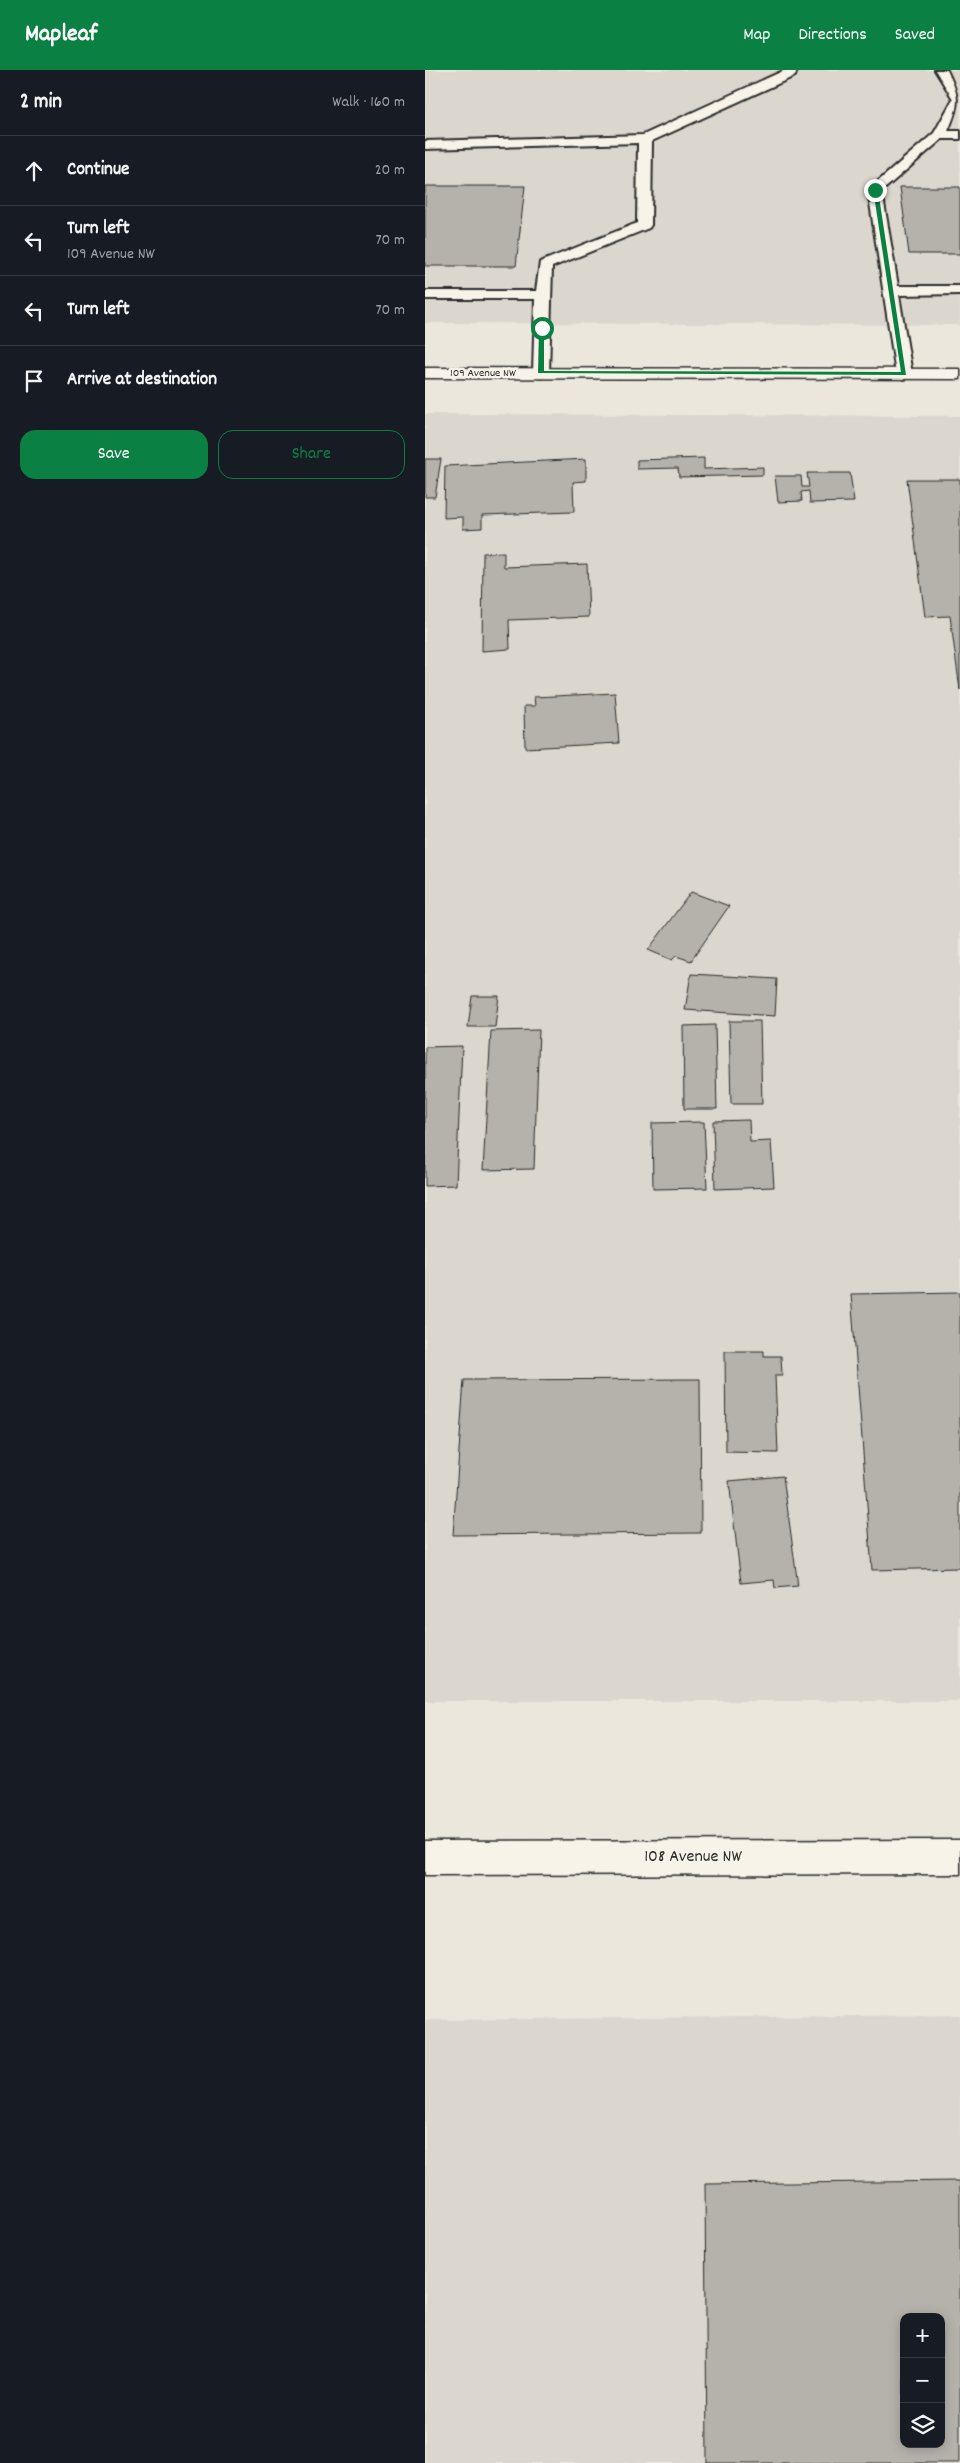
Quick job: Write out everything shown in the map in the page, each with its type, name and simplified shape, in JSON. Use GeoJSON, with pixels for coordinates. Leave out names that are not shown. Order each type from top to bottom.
{"type":"FeatureCollection","features":[{"type":"Feature","properties":{"kind":"street","name":"109 Avenue NW"},"geometry":{"type":"LineString","coordinates":[[425,373],[960,374]]}},
{"type":"Feature","properties":{"kind":"street","name":"108 Avenue NW"},"geometry":{"type":"LineString","coordinates":[[425,1858],[960,1856]]}},
{"type":"Feature","properties":{"kind":"lane"},"geometry":{"type":"LineString","coordinates":[[425,145],[645,139],[789,73],[791,70]]}},
{"type":"Feature","properties":{"kind":"lane"},"geometry":{"type":"LineString","coordinates":[[904,374],[875,190],[939,135],[960,100],[941,70]]}},
{"type":"Feature","properties":{"kind":"lane"},"geometry":{"type":"LineString","coordinates":[[939,135],[960,134]]}},
{"type":"Feature","properties":{"kind":"lane"},"geometry":{"type":"LineString","coordinates":[[541,373],[545,266],[644,224],[645,139]]}},
{"type":"Feature","properties":{"kind":"lane"},"geometry":{"type":"LineString","coordinates":[[890,291],[960,290]]}},
{"type":"Feature","properties":{"kind":"lane"},"geometry":{"type":"LineString","coordinates":[[425,295],[543,295]]}},
{"type":"Feature","properties":{"kind":"shaded area"},"geometry":{"type":"Polygon","coordinates":[[[425,70],[960,70],[960,325],[425,323],[425,70]]]}},
{"type":"Feature","properties":{"kind":"shaded area"},"geometry":{"type":"Polygon","coordinates":[[[425,414],[960,416],[960,1701],[425,1701],[425,414]]]}},
{"type":"Feature","properties":{"kind":"shaded area"},"geometry":{"type":"Polygon","coordinates":[[[960,2015],[960,2463],[425,2463],[425,2020],[960,2015]]]}},
{"type":"Feature","properties":{"kind":"building"},"geometry":{"type":"Polygon","coordinates":[[[425,186],[525,186],[516,266],[425,266],[425,186]]]}},
{"type":"Feature","properties":{"kind":"building"},"geometry":{"type":"Polygon","coordinates":[[[900,187],[960,187],[960,254],[909,254],[900,187]]]}},
{"type":"Feature","properties":{"kind":"building"},"geometry":{"type":"Polygon","coordinates":[[[704,458],[704,469],[763,467],[763,475],[679,477],[678,468],[637,469],[637,460],[704,458]]]}},
{"type":"Feature","properties":{"kind":"building"},"geometry":{"type":"Polygon","coordinates":[[[425,459],[441,459],[435,497],[425,497],[425,459]]]}},
{"type":"Feature","properties":{"kind":"building"},"geometry":{"type":"Polygon","coordinates":[[[586,459],[586,481],[573,482],[574,512],[482,515],[482,528],[463,529],[463,517],[444,518],[445,466],[586,459]]]}},
{"type":"Feature","properties":{"kind":"building"},"geometry":{"type":"Polygon","coordinates":[[[807,473],[850,473],[854,502],[810,503],[809,491],[801,492],[802,501],[778,502],[775,476],[801,476],[802,487],[809,487],[807,473]]]}},
{"type":"Feature","properties":{"kind":"building"},"geometry":{"type":"Polygon","coordinates":[[[907,479],[960,479],[960,690],[950,616],[925,617],[907,479]]]}},
{"type":"Feature","properties":{"kind":"building"},"geometry":{"type":"Polygon","coordinates":[[[504,552],[504,567],[587,564],[589,617],[509,620],[510,649],[482,651],[483,553],[504,552]]]}},
{"type":"Feature","properties":{"kind":"building"},"geometry":{"type":"Polygon","coordinates":[[[615,693],[619,743],[525,748],[524,706],[535,706],[534,697],[615,693]]]}},
{"type":"Feature","properties":{"kind":"building"},"geometry":{"type":"Polygon","coordinates":[[[691,892],[729,906],[691,961],[676,956],[672,960],[648,950],[691,892]]]}},
{"type":"Feature","properties":{"kind":"building"},"geometry":{"type":"Polygon","coordinates":[[[691,974],[777,979],[775,1016],[685,1010],[691,974]]]}},
{"type":"Feature","properties":{"kind":"building"},"geometry":{"type":"Polygon","coordinates":[[[472,996],[499,996],[495,1027],[468,1027],[472,996]]]}},
{"type":"Feature","properties":{"kind":"building"},"geometry":{"type":"Polygon","coordinates":[[[729,1021],[760,1021],[762,1104],[731,1104],[729,1021]]]}},
{"type":"Feature","properties":{"kind":"building"},"geometry":{"type":"Polygon","coordinates":[[[715,1025],[717,1109],[684,1109],[683,1026],[715,1025]]]}},
{"type":"Feature","properties":{"kind":"building"},"geometry":{"type":"Polygon","coordinates":[[[539,1030],[534,1169],[483,1170],[491,1031],[539,1030]]]}},
{"type":"Feature","properties":{"kind":"building"},"geometry":{"type":"Polygon","coordinates":[[[462,1046],[456,1185],[425,1186],[425,1047],[462,1046]]]}},
{"type":"Feature","properties":{"kind":"building"},"geometry":{"type":"Polygon","coordinates":[[[749,1120],[750,1142],[771,1141],[774,1187],[715,1189],[713,1121],[749,1120]]]}},
{"type":"Feature","properties":{"kind":"building"},"geometry":{"type":"Polygon","coordinates":[[[704,1122],[707,1188],[653,1189],[652,1123],[704,1122]]]}},
{"type":"Feature","properties":{"kind":"building"},"geometry":{"type":"Polygon","coordinates":[[[960,1292],[960,1568],[872,1570],[851,1294],[960,1292]]]}},
{"type":"Feature","properties":{"kind":"building"},"geometry":{"type":"Polygon","coordinates":[[[725,1351],[764,1351],[764,1356],[781,1356],[782,1375],[775,1375],[778,1453],[726,1452],[725,1351]]]}},
{"type":"Feature","properties":{"kind":"building"},"geometry":{"type":"Polygon","coordinates":[[[700,1379],[701,1533],[453,1535],[464,1380],[700,1379]]]}},
{"type":"Feature","properties":{"kind":"building"},"geometry":{"type":"Polygon","coordinates":[[[783,1476],[798,1586],[775,1588],[774,1580],[741,1583],[729,1481],[783,1476]]]}},
{"type":"Feature","properties":{"kind":"building"},"geometry":{"type":"Polygon","coordinates":[[[960,2181],[960,2463],[707,2463],[705,2184],[960,2181]]]}},
{"type":"Feature","properties":{"kind":"route"},"geometry":{"type":"LineString","coordinates":[[542,328],[541,373],[904,374],[875,190]]}}]}
